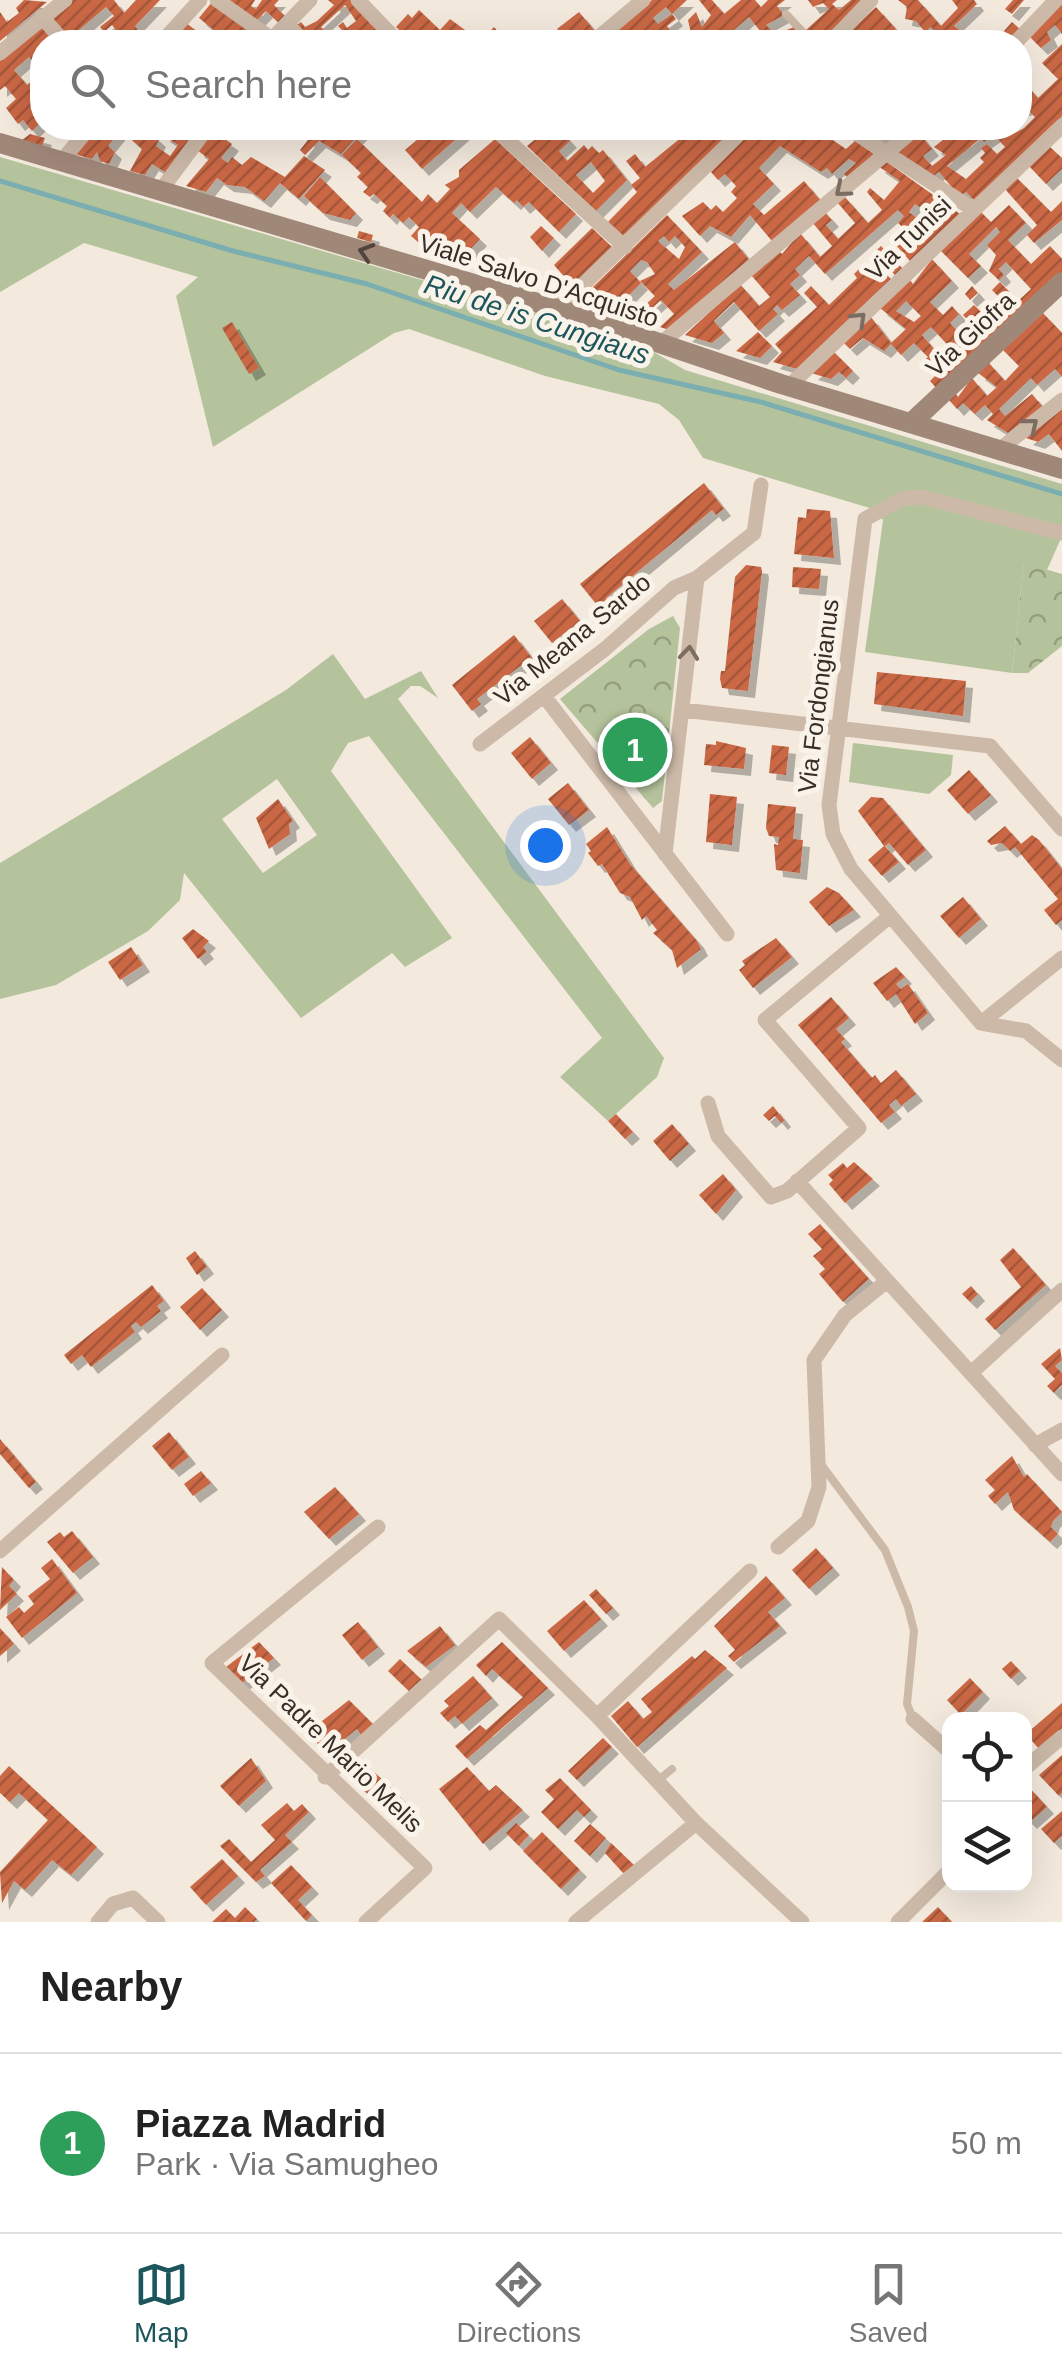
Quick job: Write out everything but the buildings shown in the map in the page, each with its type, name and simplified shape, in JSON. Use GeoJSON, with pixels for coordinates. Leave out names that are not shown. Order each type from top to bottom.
{"type":"FeatureCollection","features":[{"type":"Feature","properties":{"kind":"street"},"geometry":{"type":"LineString","coordinates":[[173,30],[200,0]]}},
{"type":"Feature","properties":{"kind":"street"},"geometry":{"type":"LineString","coordinates":[[216,0],[256,30]]}},
{"type":"Feature","properties":{"kind":"street"},"geometry":{"type":"LineString","coordinates":[[281,30],[310,0]]}},
{"type":"Feature","properties":{"kind":"street"},"geometry":{"type":"LineString","coordinates":[[358,0],[383,30]]}},
{"type":"Feature","properties":{"kind":"street"},"geometry":{"type":"LineString","coordinates":[[607,30],[643,0]]}},
{"type":"Feature","properties":{"kind":"street"},"geometry":{"type":"LineString","coordinates":[[842,30],[871,0]]}},
{"type":"Feature","properties":{"kind":"street"},"geometry":{"type":"LineString","coordinates":[[1027,30],[1056,0]]}},
{"type":"Feature","properties":{"kind":"street"},"geometry":{"type":"LineString","coordinates":[[0,54],[59,2]]}},
{"type":"Feature","properties":{"kind":"street"},"geometry":{"type":"LineString","coordinates":[[42,17],[53,30]]}},
{"type":"Feature","properties":{"kind":"street"},"geometry":{"type":"LineString","coordinates":[[286,24],[292,30]]}},
{"type":"Feature","properties":{"kind":"street","name":"Via Tunisi"},"geometry":{"type":"LineString","coordinates":[[788,386],[1062,126]]}},
{"type":"Feature","properties":{"kind":"street"},"geometry":{"type":"LineString","coordinates":[[60,163],[79,140]]}},
{"type":"Feature","properties":{"kind":"street"},"geometry":{"type":"LineString","coordinates":[[161,190],[198,140]]}},
{"type":"Feature","properties":{"kind":"street"},"geometry":{"type":"LineString","coordinates":[[507,140],[625,247]]}},
{"type":"Feature","properties":{"kind":"street"},"geometry":{"type":"LineString","coordinates":[[558,308],[733,140]]}},
{"type":"Feature","properties":{"kind":"street"},"geometry":{"type":"LineString","coordinates":[[866,140],[974,210]]}},
{"type":"Feature","properties":{"kind":"street"},"geometry":{"type":"LineString","coordinates":[[660,344],[902,140]]}},
{"type":"Feature","properties":{"kind":"street","name":"Viale Salvo D'Acquisto"},"geometry":{"type":"LineString","coordinates":[[0,143],[558,308],[788,386],[1062,469]]}},
{"type":"Feature","properties":{"kind":"street","name":"Via Giofra"},"geometry":{"type":"LineString","coordinates":[[911,423],[1062,282]]}},
{"type":"Feature","properties":{"kind":"street"},"geometry":{"type":"LineString","coordinates":[[999,450],[1062,400]]}},
{"type":"Feature","properties":{"kind":"street","name":"Via Meana Sardo"},"geometry":{"type":"LineString","coordinates":[[480,744],[666,595],[697,578],[754,533],[762,486]]}},
{"type":"Feature","properties":{"kind":"street","name":"Via Fordongianus"},"geometry":{"type":"LineString","coordinates":[[981,1022],[851,869],[832,834],[829,804],[865,518],[902,498],[922,497],[1062,533]]}},
{"type":"Feature","properties":{"kind":"street"},"geometry":{"type":"LineString","coordinates":[[665,854],[697,578]]}},
{"type":"Feature","properties":{"kind":"street"},"geometry":{"type":"LineString","coordinates":[[666,595],[694,609]]}},
{"type":"Feature","properties":{"kind":"street"},"geometry":{"type":"LineString","coordinates":[[544,696],[727,934]]}},
{"type":"Feature","properties":{"kind":"street"},"geometry":{"type":"LineString","coordinates":[[683,710],[990,746],[1062,829]]}},
{"type":"Feature","properties":{"kind":"street"},"geometry":{"type":"LineString","coordinates":[[638,819],[670,809]]}},
{"type":"Feature","properties":{"kind":"street"},"geometry":{"type":"LineString","coordinates":[[708,1103],[718,1136],[771,1197],[797,1182],[859,1128],[765,1020],[890,916]]}},
{"type":"Feature","properties":{"kind":"street"},"geometry":{"type":"LineString","coordinates":[[981,1022],[1062,958]]}},
{"type":"Feature","properties":{"kind":"street"},"geometry":{"type":"LineString","coordinates":[[981,1022],[1026,1031],[1062,1060]]}},
{"type":"Feature","properties":{"kind":"street"},"geometry":{"type":"LineString","coordinates":[[797,1182],[1062,1474]]}},
{"type":"Feature","properties":{"kind":"street"},"geometry":{"type":"LineString","coordinates":[[778,1547],[808,1522],[819,1488],[822,1462],[814,1360],[845,1315],[887,1281]]}},
{"type":"Feature","properties":{"kind":"street"},"geometry":{"type":"LineString","coordinates":[[971,1373],[1062,1290]]}},
{"type":"Feature","properties":{"kind":"street"},"geometry":{"type":"LineString","coordinates":[[0,1551],[222,1355]]}},
{"type":"Feature","properties":{"kind":"street"},"geometry":{"type":"LineString","coordinates":[[1035,1445],[1062,1430]]}},
{"type":"Feature","properties":{"kind":"street","name":"Via Padre Mario Melis"},"geometry":{"type":"LineString","coordinates":[[366,1922],[425,1868],[326,1777],[212,1663],[378,1527]]}},
{"type":"Feature","properties":{"kind":"street"},"geometry":{"type":"LineString","coordinates":[[597,1716],[750,1571]]}},
{"type":"Feature","properties":{"kind":"street"},"geometry":{"type":"LineString","coordinates":[[326,1777],[499,1619],[597,1716],[696,1823],[802,1922]]}},
{"type":"Feature","properties":{"kind":"street"},"geometry":{"type":"LineString","coordinates":[[913,1719],[942,1745]]}},
{"type":"Feature","properties":{"kind":"street"},"geometry":{"type":"LineString","coordinates":[[1032,1761],[1062,1737]]}},
{"type":"Feature","properties":{"kind":"street"},"geometry":{"type":"LineString","coordinates":[[576,1922],[696,1823]]}},
{"type":"Feature","properties":{"kind":"street"},"geometry":{"type":"LineString","coordinates":[[898,1922],[942,1878]]}},
{"type":"Feature","properties":{"kind":"street"},"geometry":{"type":"LineString","coordinates":[[98,1922],[113,1904],[133,1898],[158,1922]]}},
{"type":"Feature","properties":{"kind":"lane"},"geometry":{"type":"LineString","coordinates":[[786,14],[801,30]]}},
{"type":"Feature","properties":{"kind":"lane"},"geometry":{"type":"LineString","coordinates":[[822,1462],[828,1479],[885,1550],[908,1608],[914,1631],[907,1704],[913,1719]]}},
{"type":"Feature","properties":{"kind":"lane"},"geometry":{"type":"LineString","coordinates":[[657,1781],[672,1768]]}},
{"type":"Feature","properties":{"kind":"green space"},"geometry":{"type":"Polygon","coordinates":[[[0,157],[638,343],[685,370],[1062,484],[1062,536],[1047,570],[1024,564],[1012,673],[865,652],[883,520],[873,509],[703,458],[679,420],[659,404],[545,376],[409,329],[394,333],[213,447],[176,296],[198,277],[84,243],[0,292],[0,157]]]}},
{"type":"Feature","properties":{"kind":"green space"},"geometry":{"type":"Polygon","coordinates":[[[1024,563],[1062,574],[1062,646],[1028,673],[1012,673],[1024,563]]]}},
{"type":"Feature","properties":{"kind":"green space"},"geometry":{"type":"Polygon","coordinates":[[[673,616],[680,628],[662,801],[653,808],[560,699],[649,629],[673,616]]]}},
{"type":"Feature","properties":{"kind":"green space"},"geometry":{"type":"Polygon","coordinates":[[[333,654],[365,699],[421,671],[438,698],[420,686],[411,686],[398,699],[664,1058],[657,1077],[608,1121],[560,1077],[602,1038],[369,736],[348,743],[331,771],[452,938],[405,967],[392,953],[301,1018],[184,873],[180,900],[148,931],[56,985],[0,999],[0,863],[286,690],[333,654]],[[277,779],[222,819],[263,873],[317,835],[277,779]]]}},
{"type":"Feature","properties":{"kind":"green space"},"geometry":{"type":"Polygon","coordinates":[[[853,743],[953,755],[951,775],[929,794],[849,782],[853,743]]]}},
{"type":"Feature","properties":{"kind":"waterway","name":"Riu de is Cungiaus"},"geometry":{"type":"LineString","coordinates":[[0,181],[233,251],[367,284],[619,370],[761,402],[1062,494]]}},
{"type":"Feature","properties":{"kind":"place","name":"Piazza Madrid"},"geometry":{"type":"Point","coordinates":[635,750]}}]}
